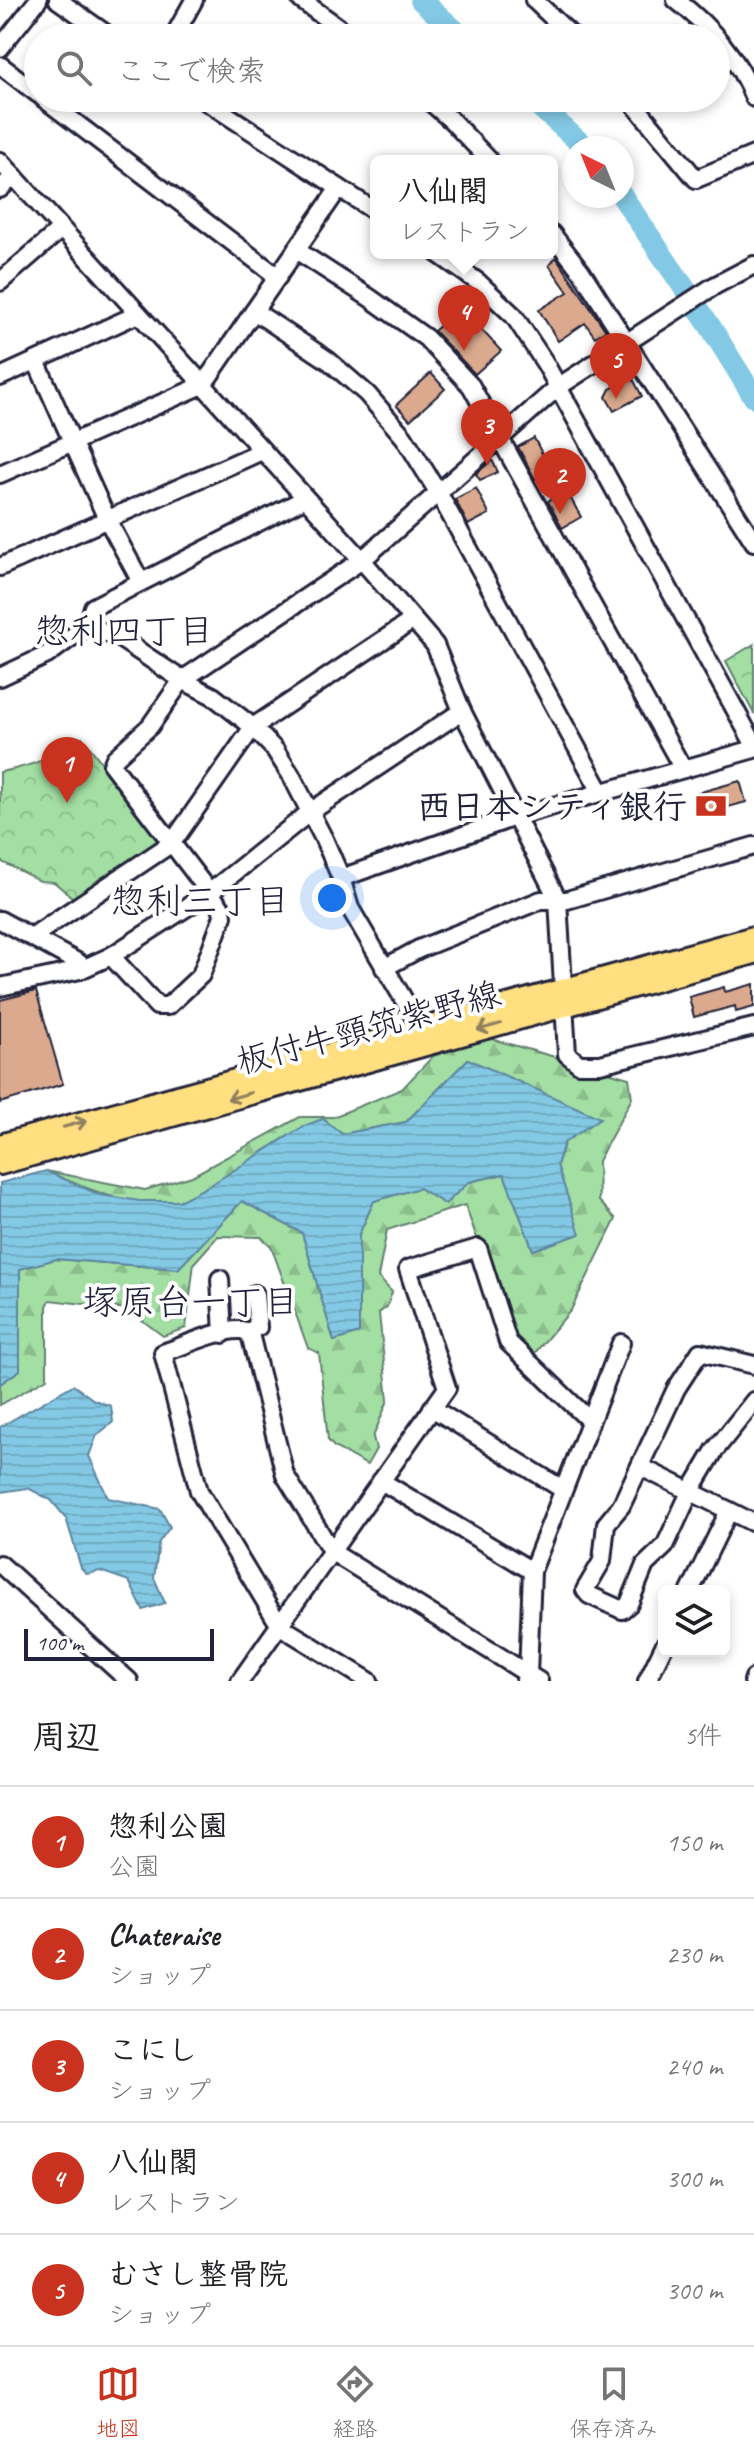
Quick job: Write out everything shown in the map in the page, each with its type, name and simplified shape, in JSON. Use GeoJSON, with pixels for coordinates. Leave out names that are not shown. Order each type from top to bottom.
{"type":"FeatureCollection","features":[{"type":"Feature","properties":{"kind":"main road","name":"板付牛頸筑紫野線"},"geometry":{"type":"LineString","coordinates":[[0,1164],[564,998],[754,937]]}},
{"type":"Feature","properties":{"kind":"main road","name":"板付牛頸筑紫野線"},"geometry":{"type":"LineString","coordinates":[[0,1145],[421,1029],[754,953]]}},
{"type":"Feature","properties":{"kind":"street"},"geometry":{"type":"LineString","coordinates":[[0,48],[38,0]]}},
{"type":"Feature","properties":{"kind":"street"},"geometry":{"type":"LineString","coordinates":[[58,0],[92,24]]}},
{"type":"Feature","properties":{"kind":"street"},"geometry":{"type":"LineString","coordinates":[[181,24],[194,0]]}},
{"type":"Feature","properties":{"kind":"street"},"geometry":{"type":"LineString","coordinates":[[301,0],[334,24]]}},
{"type":"Feature","properties":{"kind":"street"},"geometry":{"type":"LineString","coordinates":[[534,0],[559,24]]}},
{"type":"Feature","properties":{"kind":"street"},"geometry":{"type":"LineString","coordinates":[[676,0],[706,24]]}},
{"type":"Feature","properties":{"kind":"street"},"geometry":{"type":"LineString","coordinates":[[730,56],[754,98]]}},
{"type":"Feature","properties":{"kind":"street"},"geometry":{"type":"LineString","coordinates":[[0,65],[24,83]]}},
{"type":"Feature","properties":{"kind":"street"},"geometry":{"type":"LineString","coordinates":[[61,112],[278,277]]}},
{"type":"Feature","properties":{"kind":"street"},"geometry":{"type":"LineString","coordinates":[[222,112],[370,208]]}},
{"type":"Feature","properties":{"kind":"street"},"geometry":{"type":"LineString","coordinates":[[442,112],[484,155]]}},
{"type":"Feature","properties":{"kind":"street"},"geometry":{"type":"LineString","coordinates":[[641,112],[696,179],[754,155]]}},
{"type":"Feature","properties":{"kind":"street"},"geometry":{"type":"LineString","coordinates":[[0,161],[362,560],[435,645],[462,711],[558,900],[567,1054],[579,1064],[600,1064],[754,1027]]}},
{"type":"Feature","properties":{"kind":"street"},"geometry":{"type":"LineString","coordinates":[[0,189],[14,176]]}},
{"type":"Feature","properties":{"kind":"street"},"geometry":{"type":"LineString","coordinates":[[0,474],[203,385],[339,188]]}},
{"type":"Feature","properties":{"kind":"street"},"geometry":{"type":"LineString","coordinates":[[0,282],[61,229]]}},
{"type":"Feature","properties":{"kind":"street"},"geometry":{"type":"LineString","coordinates":[[558,242],[581,271],[754,542]]}},
{"type":"Feature","properties":{"kind":"street"},"geometry":{"type":"LineString","coordinates":[[296,250],[426,338],[471,386],[683,769]]}},
{"type":"Feature","properties":{"kind":"street"},"geometry":{"type":"LineString","coordinates":[[341,878],[515,817],[754,746],[558,387],[514,316],[478,282],[445,259]]}},
{"type":"Feature","properties":{"kind":"street"},"geometry":{"type":"LineString","coordinates":[[111,956],[157,1006],[168,1006],[201,975],[223,916],[222,909],[112,765],[115,758],[150,726],[182,680],[362,560],[558,387],[714,286],[752,270]]}},
{"type":"Feature","properties":{"kind":"street"},"geometry":{"type":"LineString","coordinates":[[254,311],[329,361],[367,394],[404,437],[438,492],[601,792]]}},
{"type":"Feature","properties":{"kind":"street"},"geometry":{"type":"LineString","coordinates":[[0,377],[138,314]]}},
{"type":"Feature","properties":{"kind":"street"},"geometry":{"type":"LineString","coordinates":[[36,361],[107,519],[141,582]]}},
{"type":"Feature","properties":{"kind":"street"},"geometry":{"type":"LineString","coordinates":[[0,567],[262,451]]}},
{"type":"Feature","properties":{"kind":"street"},"geometry":{"type":"LineString","coordinates":[[0,677],[47,655],[87,626],[93,607],[304,499]]}},
{"type":"Feature","properties":{"kind":"street"},"geometry":{"type":"LineString","coordinates":[[33,936],[172,843],[253,727],[413,620]]}},
{"type":"Feature","properties":{"kind":"street"},"geometry":{"type":"LineString","coordinates":[[87,626],[118,637],[182,680],[213,696],[253,727],[275,750],[310,812],[341,878],[350,908],[421,1029]]}},
{"type":"Feature","properties":{"kind":"street"},"geometry":{"type":"LineString","coordinates":[[0,987],[80,970],[111,956],[209,893],[310,812],[462,711]]}},
{"type":"Feature","properties":{"kind":"street"},"geometry":{"type":"LineString","coordinates":[[384,968],[419,949],[541,900],[567,900],[754,846]]}},
{"type":"Feature","properties":{"kind":"street"},"geometry":{"type":"LineString","coordinates":[[0,920],[79,963],[80,970]]}},
{"type":"Feature","properties":{"kind":"street"},"geometry":{"type":"LineString","coordinates":[[240,1681],[447,1388],[408,1269],[478,1248],[508,1342],[589,1420]]}},
{"type":"Feature","properties":{"kind":"street"},"geometry":{"type":"LineString","coordinates":[[220,1279],[223,1334]]}},
{"type":"Feature","properties":{"kind":"street"},"geometry":{"type":"LineString","coordinates":[[247,1332],[258,1327],[255,1294]]}},
{"type":"Feature","properties":{"kind":"street"},"geometry":{"type":"LineString","coordinates":[[369,1681],[280,1626],[199,1491],[163,1353],[223,1334],[247,1332],[285,1475],[332,1552],[530,1679]]}},
{"type":"Feature","properties":{"kind":"street"},"geometry":{"type":"LineString","coordinates":[[530,1679],[532,1571],[621,1343]]}},
{"type":"Feature","properties":{"kind":"street"},"geometry":{"type":"LineString","coordinates":[[754,1365],[700,1352],[676,1389],[621,1506],[606,1524],[602,1561],[585,1590],[589,1595],[622,1610],[629,1604],[636,1581],[645,1565],[665,1546],[690,1492],[715,1450],[754,1401]]}},
{"type":"Feature","properties":{"kind":"street"},"geometry":{"type":"LineString","coordinates":[[432,1408],[562,1489]]}},
{"type":"Feature","properties":{"kind":"street"},"geometry":{"type":"LineString","coordinates":[[641,1467],[754,1523]]}},
{"type":"Feature","properties":{"kind":"street"},"geometry":{"type":"LineString","coordinates":[[381,1481],[532,1571]]}},
{"type":"Feature","properties":{"kind":"street"},"geometry":{"type":"LineString","coordinates":[[693,1585],[729,1511]]}},
{"type":"Feature","properties":{"kind":"street"},"geometry":{"type":"LineString","coordinates":[[0,1564],[129,1681]]}},
{"type":"Feature","properties":{"kind":"street"},"geometry":{"type":"LineString","coordinates":[[647,1681],[659,1657]]}},
{"type":"Feature","properties":{"kind":"green space"},"geometry":{"type":"Polygon","coordinates":[[[754,644],[754,714],[726,661],[754,644]]]}},
{"type":"Feature","properties":{"kind":"green space"},"geometry":{"type":"Polygon","coordinates":[[[82,737],[161,840],[160,845],[73,898],[54,882],[40,881],[0,861],[0,772],[43,760],[82,737]]]}},
{"type":"Feature","properties":{"kind":"green space"},"geometry":{"type":"Polygon","coordinates":[[[488,1038],[629,1078],[632,1098],[598,1161],[599,1201],[616,1219],[571,1310],[534,1354],[512,1336],[465,1205],[387,1230],[378,1277],[392,1292],[387,1307],[379,1313],[388,1400],[373,1437],[376,1449],[367,1465],[334,1447],[328,1440],[319,1353],[308,1348],[271,1246],[261,1237],[218,1236],[194,1263],[186,1328],[163,1336],[127,1309],[50,1300],[47,1306],[47,1378],[0,1405],[0,1384],[20,1370],[19,1269],[56,1259],[178,1269],[242,1201],[302,1233],[334,1341],[359,1333],[359,1234],[374,1201],[419,1188],[445,1204],[469,1182],[504,1174],[533,1250],[579,1234],[557,1165],[564,1143],[468,1059],[406,1122],[342,1134],[323,1119],[289,1136],[186,1199],[160,1203],[126,1200],[93,1191],[46,1171],[145,1190],[192,1176],[300,1117],[333,1117],[402,1089],[433,1056],[488,1038]]]}},
{"type":"Feature","properties":{"kind":"water"},"geometry":{"type":"Polygon","coordinates":[[[468,1059],[600,1118],[564,1143],[557,1165],[580,1234],[533,1250],[504,1174],[469,1182],[445,1204],[419,1188],[374,1201],[359,1234],[359,1333],[334,1341],[302,1233],[242,1201],[178,1269],[56,1259],[20,1269],[20,1370],[0,1384],[0,1183],[46,1171],[100,1195],[140,1201],[179,1201],[209,1186],[304,1126],[323,1119],[342,1134],[406,1122],[468,1059]]]}},
{"type":"Feature","properties":{"kind":"water"},"geometry":{"type":"Polygon","coordinates":[[[73,1385],[94,1400],[111,1406],[113,1422],[97,1435],[89,1456],[108,1498],[160,1509],[170,1527],[159,1542],[154,1578],[165,1603],[143,1610],[129,1581],[100,1571],[87,1574],[81,1568],[66,1518],[51,1500],[28,1488],[0,1492],[0,1427],[73,1385]]]}},
{"type":"Feature","properties":{"kind":"building"},"geometry":{"type":"Polygon","coordinates":[[[557,259],[606,331],[595,337],[585,323],[558,341],[539,310],[568,292],[549,265],[557,259]]]}},
{"type":"Feature","properties":{"kind":"building"},"geometry":{"type":"Polygon","coordinates":[[[461,307],[501,351],[475,374],[434,331],[461,307]]]}},
{"type":"Feature","properties":{"kind":"building"},"geometry":{"type":"Polygon","coordinates":[[[431,373],[445,389],[410,420],[396,405],[431,373]]]}},
{"type":"Feature","properties":{"kind":"building"},"geometry":{"type":"Polygon","coordinates":[[[632,377],[642,396],[614,411],[606,397],[610,389],[632,377]]]}},
{"type":"Feature","properties":{"kind":"building"},"geometry":{"type":"Polygon","coordinates":[[[534,438],[551,471],[535,479],[518,447],[534,438]]]}},
{"type":"Feature","properties":{"kind":"building"},"geometry":{"type":"Polygon","coordinates":[[[492,460],[498,472],[480,480],[476,474],[492,460]]]}},
{"type":"Feature","properties":{"kind":"building"},"geometry":{"type":"Polygon","coordinates":[[[476,488],[489,514],[468,525],[455,499],[476,488]]]}},
{"type":"Feature","properties":{"kind":"building"},"geometry":{"type":"Polygon","coordinates":[[[566,490],[581,517],[562,528],[548,501],[566,490]]]}},
{"type":"Feature","properties":{"kind":"building"},"geometry":{"type":"Polygon","coordinates":[[[740,781],[746,802],[703,814],[697,793],[740,781]]]}},
{"type":"Feature","properties":{"kind":"building"},"geometry":{"type":"Polygon","coordinates":[[[754,984],[754,1007],[736,1012],[735,1006],[694,1017],[689,997],[724,987],[725,992],[754,984]]]}},
{"type":"Feature","properties":{"kind":"building"},"geometry":{"type":"Polygon","coordinates":[[[36,991],[63,1084],[0,1103],[0,1000],[36,991]]]}},
{"type":"Feature","properties":{"kind":"waterway"},"geometry":{"type":"LineString","coordinates":[[421,0],[448,24]]}},
{"type":"Feature","properties":{"kind":"waterway"},"geometry":{"type":"LineString","coordinates":[[546,112],[573,136]]}},
{"type":"Feature","properties":{"kind":"waterway"},"geometry":{"type":"LineString","coordinates":[[630,208],[754,397]]}},
{"type":"Feature","properties":{"kind":"place","name":"八仙閣"},"geometry":{"type":"Point","coordinates":[464,351]}},
{"type":"Feature","properties":{"kind":"place","name":"むさし整骨院"},"geometry":{"type":"Point","coordinates":[616,399]}},
{"type":"Feature","properties":{"kind":"place","name":"こにし"},"geometry":{"type":"Point","coordinates":[487,465]}},
{"type":"Feature","properties":{"kind":"place","name":"Chateraise"},"geometry":{"type":"Point","coordinates":[560,514]}},
{"type":"Feature","properties":{"kind":"place","name":"惣利公園"},"geometry":{"type":"Point","coordinates":[67,803]}},
{"type":"Feature","properties":{"kind":"place","name":"西日本シティ銀行"},"geometry":{"type":"Point","coordinates":[711,806]}},
{"type":"Feature","properties":{"kind":"district","name":"惣利四丁目"},"geometry":{"type":"Point","coordinates":[124,630]}},
{"type":"Feature","properties":{"kind":"district","name":"惣利三丁目"},"geometry":{"type":"Point","coordinates":[200,900]}},
{"type":"Feature","properties":{"kind":"district","name":"塚原台一丁目"},"geometry":{"type":"Point","coordinates":[191,1301]}}]}
